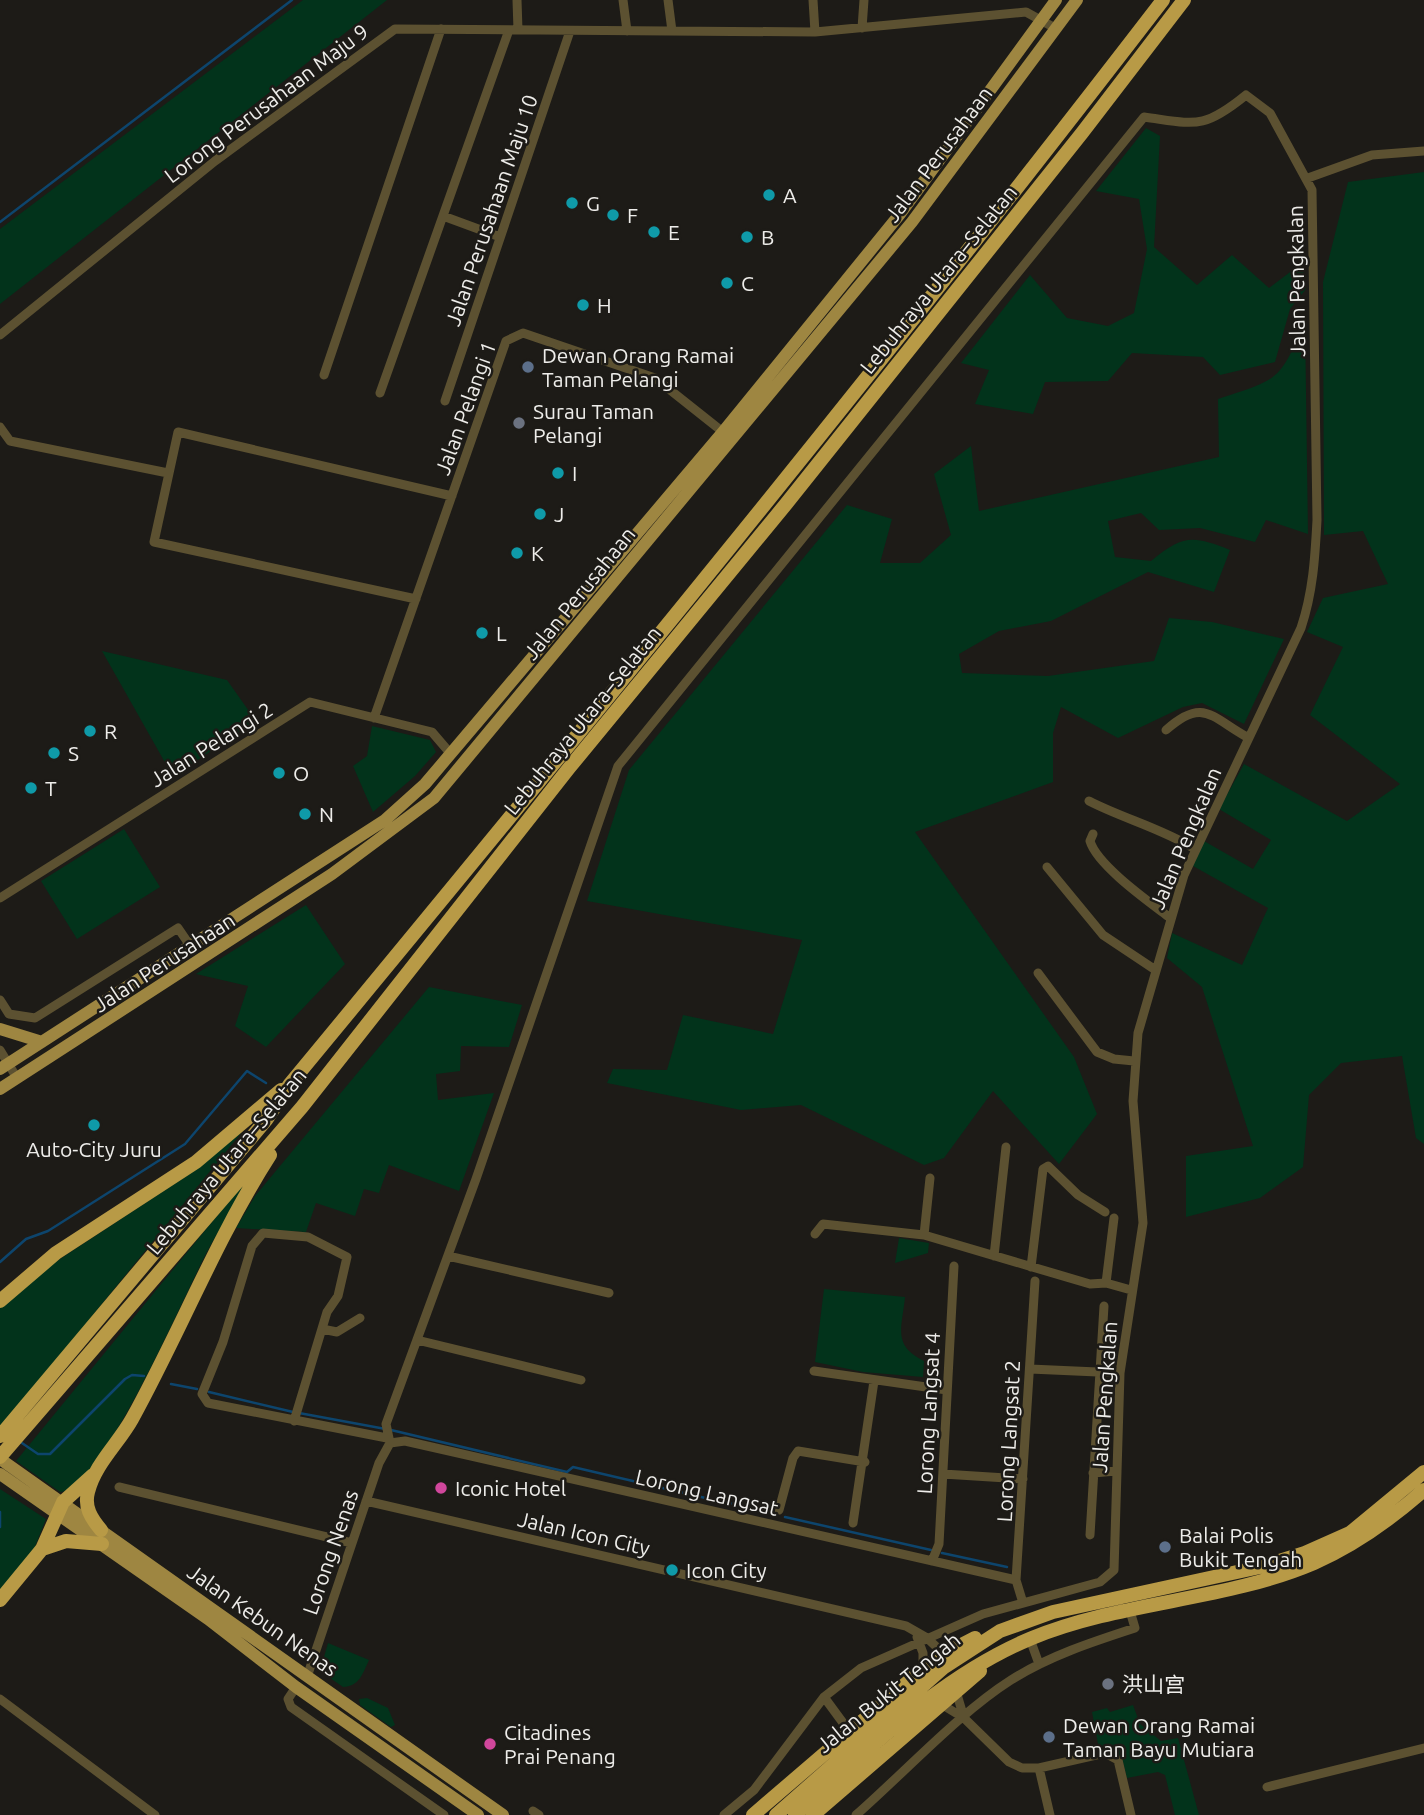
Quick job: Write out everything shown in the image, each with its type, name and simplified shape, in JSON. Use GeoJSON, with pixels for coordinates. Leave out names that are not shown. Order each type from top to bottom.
{"type":"FeatureCollection","features":[{"type":"Feature","properties":{"kind":"highway","name":"Lebuhraya Utara–Selatan"},"geometry":{"type":"LineString","coordinates":[[0,1458],[19,1424],[257,1131],[290,1084],[732,547],[1023,182],[1163,0]]}},
{"type":"Feature","properties":{"kind":"highway","name":"Lebuhraya Utara–Selatan"},"geometry":{"type":"LineString","coordinates":[[0,1436],[19,1424],[302,1107],[569,768],[786,504],[1047,177],[1184,0]]}},
{"type":"Feature","properties":{"kind":"highway"},"geometry":{"type":"LineString","coordinates":[[0,1301],[57,1253],[196,1162],[290,1084]]}},
{"type":"Feature","properties":{"kind":"highway"},"geometry":{"type":"LineString","coordinates":[[0,1600],[42,1549],[60,1507],[94,1475],[131,1421],[207,1263],[252,1183],[302,1107]]}},
{"type":"Feature","properties":{"kind":"highway","name":"Jalan Bukit Tengah"},"geometry":{"type":"LineString","coordinates":[[776,1815],[943,1668],[1000,1631],[1053,1612],[1260,1567],[1305,1553],[1350,1533],[1424,1472]]}},
{"type":"Feature","properties":{"kind":"highway"},"geometry":{"type":"LineString","coordinates":[[42,1549],[66,1541],[101,1537],[87,1507],[87,1494],[94,1475]]}},
{"type":"Feature","properties":{"kind":"highway","name":"Jalan Bukit Tengah"},"geometry":{"type":"LineString","coordinates":[[795,1815],[859,1740],[982,1660],[1030,1639],[1312,1564],[1356,1543],[1421,1496]]}},
{"type":"Feature","properties":{"kind":"highway"},"geometry":{"type":"LineString","coordinates":[[754,1815],[859,1740],[923,1669],[944,1654],[976,1638],[1000,1631]]}},
{"type":"Feature","properties":{"kind":"highway"},"geometry":{"type":"LineString","coordinates":[[813,1815],[1002,1652]]}},
{"type":"Feature","properties":{"kind":"main road","name":"Jalan Perusahaan"},"geometry":{"type":"LineString","coordinates":[[4,1066],[386,820],[425,784],[723,432],[900,214],[1056,0]]}},
{"type":"Feature","properties":{"kind":"main road","name":"Jalan Perusahaan"},"geometry":{"type":"LineString","coordinates":[[0,1089],[95,1030],[332,874],[434,798],[912,222],[1077,0]]}},
{"type":"Feature","properties":{"kind":"main road"},"geometry":{"type":"LineString","coordinates":[[0,1029],[42,1042]]}},
{"type":"Feature","properties":{"kind":"main road","name":"Jalan Kebun Nenas"},"geometry":{"type":"LineString","coordinates":[[0,1458],[296,1687],[478,1815]]}},
{"type":"Feature","properties":{"kind":"main road","name":"Jalan Kebun Nenas"},"geometry":{"type":"LineString","coordinates":[[0,1474],[60,1507]]}},
{"type":"Feature","properties":{"kind":"main road","name":"Jalan Kebun Nenas"},"geometry":{"type":"LineString","coordinates":[[101,1537],[308,1674],[503,1815]]}},
{"type":"Feature","properties":{"kind":"street"},"geometry":{"type":"LineString","coordinates":[[380,393],[513,30],[517,0]]}},
{"type":"Feature","properties":{"kind":"street"},"geometry":{"type":"LineString","coordinates":[[623,0],[627,31]]}},
{"type":"Feature","properties":{"kind":"street"},"geometry":{"type":"LineString","coordinates":[[668,0],[672,31]]}},
{"type":"Feature","properties":{"kind":"street"},"geometry":{"type":"LineString","coordinates":[[813,0],[815,33]]}},
{"type":"Feature","properties":{"kind":"street"},"geometry":{"type":"LineString","coordinates":[[862,28],[864,0]]}},
{"type":"Feature","properties":{"kind":"street","name":"Lorong Perusahaan Maju 9"},"geometry":{"type":"LineString","coordinates":[[0,335],[215,161],[395,29],[815,33],[1026,12],[1055,28]]}},
{"type":"Feature","properties":{"kind":"street"},"geometry":{"type":"LineString","coordinates":[[324,375],[441,29]]}},
{"type":"Feature","properties":{"kind":"street","name":"Jalan Perusahaan Maju 10"},"geometry":{"type":"LineString","coordinates":[[444,401],[570,31]]}},
{"type":"Feature","properties":{"kind":"street","name":"Jalan Pengkalan"},"geometry":{"type":"LineString","coordinates":[[1023,1603],[1092,1585],[1111,1576],[1116,1563],[1120,1373],[1143,1216],[1133,1117],[1134,1060],[1169,916],[1195,849],[1301,628],[1311,598],[1317,520],[1312,190],[1308,178],[1270,113],[1246,95]]}},
{"type":"Feature","properties":{"kind":"street","name":"Lorong Nenas"},"geometry":{"type":"LineString","coordinates":[[308,1674],[417,1340],[618,766],[1144,117],[1201,122],[1220,117],[1246,95]]}},
{"type":"Feature","properties":{"kind":"street"},"geometry":{"type":"LineString","coordinates":[[1308,178],[1372,155],[1424,151]]}},
{"type":"Feature","properties":{"kind":"street"},"geometry":{"type":"LineString","coordinates":[[443,216],[500,237]]}},
{"type":"Feature","properties":{"kind":"street","name":"Jalan Pelangi 1"},"geometry":{"type":"LineString","coordinates":[[374,718],[506,341],[523,333],[655,378],[723,432]]}},
{"type":"Feature","properties":{"kind":"street"},"geometry":{"type":"LineString","coordinates":[[0,427],[10,440],[168,473]]}},
{"type":"Feature","properties":{"kind":"street"},"geometry":{"type":"LineString","coordinates":[[416,599],[154,542],[178,432],[452,496]]}},
{"type":"Feature","properties":{"kind":"street","name":"Jalan Pelangi 2"},"geometry":{"type":"LineString","coordinates":[[0,898],[310,702],[432,732],[450,753]]}},
{"type":"Feature","properties":{"kind":"street"},"geometry":{"type":"LineString","coordinates":[[1166,730],[1185,714],[1203,711],[1247,737]]}},
{"type":"Feature","properties":{"kind":"street"},"geometry":{"type":"LineString","coordinates":[[1089,801],[1119,816],[1174,836],[1195,849]]}},
{"type":"Feature","properties":{"kind":"street"},"geometry":{"type":"LineString","coordinates":[[1093,834],[1090,841],[1093,852],[1141,896],[1169,916]]}},
{"type":"Feature","properties":{"kind":"street"},"geometry":{"type":"LineString","coordinates":[[1047,867],[1103,935],[1154,970]]}},
{"type":"Feature","properties":{"kind":"street"},"geometry":{"type":"LineString","coordinates":[[0,1000],[9,1014],[35,1018],[178,928],[191,947]]}},
{"type":"Feature","properties":{"kind":"street"},"geometry":{"type":"LineString","coordinates":[[1038,973],[1097,1052],[1114,1059],[1134,1060]]}},
{"type":"Feature","properties":{"kind":"street"},"geometry":{"type":"LineString","coordinates":[[0,1050],[4,1066],[17,1078]]}},
{"type":"Feature","properties":{"kind":"street"},"geometry":{"type":"LineString","coordinates":[[994,1256],[1006,1147]]}},
{"type":"Feature","properties":{"kind":"street"},"geometry":{"type":"LineString","coordinates":[[1031,1267],[1043,1169],[1048,1166],[1079,1195],[1110,1215],[1106,1283]]}},
{"type":"Feature","properties":{"kind":"street"},"geometry":{"type":"LineString","coordinates":[[924,1236],[930,1178]]}},
{"type":"Feature","properties":{"kind":"street"},"geometry":{"type":"LineString","coordinates":[[815,1234],[823,1224],[924,1236],[1090,1284],[1106,1283],[1131,1290]]}},
{"type":"Feature","properties":{"kind":"street","name":"Lorong Langsat"},"geometry":{"type":"LineString","coordinates":[[322,1329],[327,1312],[338,1296],[347,1258],[308,1237],[263,1233],[252,1246],[223,1342],[202,1394],[208,1403],[387,1434],[405,1441],[1016,1580]]}},
{"type":"Feature","properties":{"kind":"street"},"geometry":{"type":"LineString","coordinates":[[448,1256],[609,1293]]}},
{"type":"Feature","properties":{"kind":"street","name":"Lorong Langsat 4"},"geometry":{"type":"LineString","coordinates":[[932,1561],[939,1544],[954,1266]]}},
{"type":"Feature","properties":{"kind":"street","name":"Lorong Langsat 2"},"geometry":{"type":"LineString","coordinates":[[1023,1603],[1016,1580],[1035,1281]]}},
{"type":"Feature","properties":{"kind":"street"},"geometry":{"type":"LineString","coordinates":[[1090,1535],[1104,1306]]}},
{"type":"Feature","properties":{"kind":"street"},"geometry":{"type":"LineString","coordinates":[[295,1416],[322,1329],[337,1332],[360,1318]]}},
{"type":"Feature","properties":{"kind":"street"},"geometry":{"type":"LineString","coordinates":[[417,1340],[581,1380]]}},
{"type":"Feature","properties":{"kind":"street"},"geometry":{"type":"LineString","coordinates":[[1030,1369],[1120,1373]]}},
{"type":"Feature","properties":{"kind":"street"},"geometry":{"type":"LineString","coordinates":[[814,1371],[947,1390]]}},
{"type":"Feature","properties":{"kind":"street"},"geometry":{"type":"LineString","coordinates":[[853,1523],[865,1462],[874,1381]]}},
{"type":"Feature","properties":{"kind":"street"},"geometry":{"type":"LineString","coordinates":[[779,1510],[797,1451],[865,1462]]}},
{"type":"Feature","properties":{"kind":"street"},"geometry":{"type":"LineString","coordinates":[[1093,1473],[1116,1471]]}},
{"type":"Feature","properties":{"kind":"street"},"geometry":{"type":"LineString","coordinates":[[943,1474],[1023,1479]]}},
{"type":"Feature","properties":{"kind":"street"},"geometry":{"type":"LineString","coordinates":[[119,1486],[352,1543]]}},
{"type":"Feature","properties":{"kind":"street","name":"Jalan Icon City"},"geometry":{"type":"LineString","coordinates":[[366,1501],[906,1626],[923,1640]]}},
{"type":"Feature","properties":{"kind":"street"},"geometry":{"type":"LineString","coordinates":[[724,1815],[754,1790],[824,1697],[861,1668],[983,1615],[1023,1603]]}},
{"type":"Feature","properties":{"kind":"street"},"geometry":{"type":"LineString","coordinates":[[856,1815],[993,1692],[1039,1664],[1080,1646],[1135,1628],[1130,1611]]}},
{"type":"Feature","properties":{"kind":"street"},"geometry":{"type":"LineString","coordinates":[[1030,1639],[1039,1664]]}},
{"type":"Feature","properties":{"kind":"street"},"geometry":{"type":"LineString","coordinates":[[923,1640],[944,1654]]}},
{"type":"Feature","properties":{"kind":"street"},"geometry":{"type":"LineString","coordinates":[[923,1640],[923,1669]]}},
{"type":"Feature","properties":{"kind":"street"},"geometry":{"type":"LineString","coordinates":[[296,1687],[288,1704],[444,1815]]}},
{"type":"Feature","properties":{"kind":"street"},"geometry":{"type":"LineString","coordinates":[[956,1691],[964,1718]]}},
{"type":"Feature","properties":{"kind":"street"},"geometry":{"type":"LineString","coordinates":[[824,1697],[859,1740]]}},
{"type":"Feature","properties":{"kind":"street"},"geometry":{"type":"LineString","coordinates":[[0,1699],[155,1815]]}},
{"type":"Feature","properties":{"kind":"street"},"geometry":{"type":"LineString","coordinates":[[941,1704],[964,1718],[1009,1762],[1021,1768],[1039,1768],[1105,1753],[1118,1760],[1131,1815]]}},
{"type":"Feature","properties":{"kind":"street"},"geometry":{"type":"LineString","coordinates":[[1267,1787],[1424,1748]]}},
{"type":"Feature","properties":{"kind":"street"},"geometry":{"type":"LineString","coordinates":[[1039,1768],[1050,1815]]}},
{"type":"Feature","properties":{"kind":"green space"},"geometry":{"type":"Polygon","coordinates":[[[303,0],[387,0],[0,304],[0,229],[303,0]]]}},
{"type":"Feature","properties":{"kind":"green space"},"geometry":{"type":"Polygon","coordinates":[[[1146,128],[1160,136],[1154,247],[1197,285],[1232,255],[1269,288],[1302,263],[1306,289],[1290,309],[1275,362],[1220,375],[1203,357],[1132,353],[1108,381],[1045,382],[1033,414],[975,404],[989,370],[961,363],[1030,275],[1067,318],[1108,326],[1134,313],[1147,249],[1139,199],[1096,191],[1146,128]]]}},
{"type":"Feature","properties":{"kind":"green space"},"geometry":{"type":"Polygon","coordinates":[[[1424,172],[1424,1144],[1416,1138],[1402,1056],[1341,1063],[1309,1095],[1303,1167],[1260,1198],[1186,1217],[1186,1156],[1253,1146],[1202,987],[1167,958],[1172,933],[1242,965],[1268,908],[1193,866],[1204,841],[1253,869],[1271,840],[1219,809],[1244,764],[1347,821],[1400,784],[1310,715],[1343,647],[1307,632],[1323,598],[1388,584],[1363,531],[1324,535],[1323,282],[1348,182],[1424,172]]]}},
{"type":"Feature","properties":{"kind":"green space"},"geometry":{"type":"Polygon","coordinates":[[[1305,322],[1308,534],[1266,520],[1255,542],[1200,528],[1159,530],[1141,513],[1108,521],[1115,557],[1151,561],[1171,546],[1188,540],[1206,542],[1230,550],[1214,592],[1148,572],[1051,621],[999,631],[959,654],[962,673],[1048,676],[1154,661],[1169,618],[1212,622],[1284,639],[1244,724],[1202,703],[1183,707],[1118,738],[1061,707],[1053,733],[1053,782],[915,832],[1074,1057],[1097,1114],[1059,1164],[993,1091],[944,1158],[924,1165],[801,1105],[741,1110],[607,1083],[613,1069],[667,1070],[683,1015],[773,1034],[802,940],[587,901],[629,770],[847,505],[892,519],[880,563],[920,563],[951,535],[934,474],[971,446],[979,511],[1219,457],[1218,399],[1254,387],[1275,376],[1289,357],[1305,322]]]}},
{"type":"Feature","properties":{"kind":"green space"},"geometry":{"type":"Polygon","coordinates":[[[102,651],[227,680],[256,721],[190,765],[167,766],[102,651]]]}},
{"type":"Feature","properties":{"kind":"green space"},"geometry":{"type":"Polygon","coordinates":[[[372,726],[430,740],[436,752],[415,776],[373,812],[353,766],[367,756],[372,726]]]}},
{"type":"Feature","properties":{"kind":"green space"},"geometry":{"type":"Polygon","coordinates":[[[124,829],[160,887],[77,939],[41,881],[124,829]]]}},
{"type":"Feature","properties":{"kind":"green space"},"geometry":{"type":"Polygon","coordinates":[[[306,905],[345,964],[266,1047],[235,1026],[248,986],[196,974],[306,905]]]}},
{"type":"Feature","properties":{"kind":"green space"},"geometry":{"type":"Polygon","coordinates":[[[429,987],[522,1005],[509,1047],[461,1046],[460,1071],[436,1074],[438,1100],[494,1093],[459,1191],[389,1165],[379,1193],[364,1189],[355,1216],[316,1203],[306,1232],[236,1228],[255,1196],[429,987]]]}},
{"type":"Feature","properties":{"kind":"green space"},"geometry":{"type":"Polygon","coordinates":[[[242,1132],[0,1429],[0,1307],[28,1280],[188,1175],[242,1132]]]}},
{"type":"Feature","properties":{"kind":"green space"},"geometry":{"type":"Polygon","coordinates":[[[262,1161],[209,1248],[142,1385],[98,1459],[78,1483],[60,1492],[16,1461],[262,1161]]]}},
{"type":"Feature","properties":{"kind":"green space"},"geometry":{"type":"Polygon","coordinates":[[[899,1238],[929,1243],[928,1253],[895,1263],[899,1238]]]}},
{"type":"Feature","properties":{"kind":"green space"},"geometry":{"type":"Polygon","coordinates":[[[824,1289],[905,1297],[901,1335],[907,1349],[924,1361],[923,1377],[863,1372],[815,1362],[824,1289]]]}},
{"type":"Feature","properties":{"kind":"green space"},"geometry":{"type":"Polygon","coordinates":[[[0,1489],[46,1519],[34,1549],[0,1593],[0,1489]]]}},
{"type":"Feature","properties":{"kind":"green space"},"geometry":{"type":"Polygon","coordinates":[[[328,1643],[369,1660],[360,1678],[353,1685],[343,1687],[320,1671],[328,1643]]]}},
{"type":"Feature","properties":{"kind":"green space"},"geometry":{"type":"Polygon","coordinates":[[[367,1698],[388,1708],[395,1725],[391,1727],[360,1705],[359,1699],[367,1698]]]}},
{"type":"Feature","properties":{"kind":"green space"},"geometry":{"type":"Polygon","coordinates":[[[1133,1705],[1140,1724],[1161,1741],[1178,1738],[1199,1815],[1175,1815],[1165,1775],[1158,1772],[1127,1778],[1122,1758],[1098,1744],[1092,1712],[1107,1708],[1110,1712],[1133,1705]]]}},
{"type":"Feature","properties":{"kind":"waterway"},"geometry":{"type":"LineString","coordinates":[[0,222],[292,0]]}},
{"type":"Feature","properties":{"kind":"waterway"},"geometry":{"type":"LineString","coordinates":[[0,1262],[26,1239],[48,1231],[185,1144],[247,1071],[266,1083]]}},
{"type":"Feature","properties":{"kind":"waterway"},"geometry":{"type":"LineString","coordinates":[[19,1441],[38,1454],[50,1454],[125,1379],[132,1375],[144,1376]]}},
{"type":"Feature","properties":{"kind":"waterway"},"geometry":{"type":"LineString","coordinates":[[171,1384],[197,1389]]}},
{"type":"Feature","properties":{"kind":"waterway"},"geometry":{"type":"LineString","coordinates":[[209,1392],[293,1412]]}},
{"type":"Feature","properties":{"kind":"waterway"},"geometry":{"type":"LineString","coordinates":[[299,1413],[391,1430],[567,1472],[573,1467],[714,1500]]}},
{"type":"Feature","properties":{"kind":"waterway"},"geometry":{"type":"LineString","coordinates":[[730,1503],[772,1514]]}},
{"type":"Feature","properties":{"kind":"waterway"},"geometry":{"type":"LineString","coordinates":[[0,1512],[0,1527]]}},
{"type":"Feature","properties":{"kind":"waterway"},"geometry":{"type":"LineString","coordinates":[[785,1517],[931,1550]]}},
{"type":"Feature","properties":{"kind":"waterway"},"geometry":{"type":"LineString","coordinates":[[942,1553],[1007,1567]]}},
{"type":"Feature","properties":{"kind":"place","name":"A"},"geometry":{"type":"Point","coordinates":[769,195]}},
{"type":"Feature","properties":{"kind":"place","name":"G"},"geometry":{"type":"Point","coordinates":[572,203]}},
{"type":"Feature","properties":{"kind":"place","name":"F"},"geometry":{"type":"Point","coordinates":[613,215]}},
{"type":"Feature","properties":{"kind":"place","name":"E"},"geometry":{"type":"Point","coordinates":[654,232]}},
{"type":"Feature","properties":{"kind":"place","name":"B"},"geometry":{"type":"Point","coordinates":[747,237]}},
{"type":"Feature","properties":{"kind":"place","name":"C"},"geometry":{"type":"Point","coordinates":[727,283]}},
{"type":"Feature","properties":{"kind":"place","name":"H"},"geometry":{"type":"Point","coordinates":[583,305]}},
{"type":"Feature","properties":{"kind":"place","name":"Dewan Orang Ramai Taman Pelangi"},"geometry":{"type":"Point","coordinates":[528,367]}},
{"type":"Feature","properties":{"kind":"place","name":"Surau Taman Pelangi"},"geometry":{"type":"Point","coordinates":[519,423]}},
{"type":"Feature","properties":{"kind":"place","name":"I"},"geometry":{"type":"Point","coordinates":[558,473]}},
{"type":"Feature","properties":{"kind":"place","name":"J"},"geometry":{"type":"Point","coordinates":[540,514]}},
{"type":"Feature","properties":{"kind":"place","name":"K"},"geometry":{"type":"Point","coordinates":[517,553]}},
{"type":"Feature","properties":{"kind":"place","name":"L"},"geometry":{"type":"Point","coordinates":[482,633]}},
{"type":"Feature","properties":{"kind":"place","name":"R"},"geometry":{"type":"Point","coordinates":[90,731]}},
{"type":"Feature","properties":{"kind":"place","name":"S"},"geometry":{"type":"Point","coordinates":[54,753]}},
{"type":"Feature","properties":{"kind":"place","name":"O"},"geometry":{"type":"Point","coordinates":[279,773]}},
{"type":"Feature","properties":{"kind":"place","name":"T"},"geometry":{"type":"Point","coordinates":[31,788]}},
{"type":"Feature","properties":{"kind":"place","name":"N"},"geometry":{"type":"Point","coordinates":[305,814]}},
{"type":"Feature","properties":{"kind":"place","name":"Auto-City Juru"},"geometry":{"type":"Point","coordinates":[94,1125]}},
{"type":"Feature","properties":{"kind":"place","name":"Iconic Hotel"},"geometry":{"type":"Point","coordinates":[441,1488]}},
{"type":"Feature","properties":{"kind":"place","name":"Balai Polis Bukit Tengah"},"geometry":{"type":"Point","coordinates":[1165,1547]}},
{"type":"Feature","properties":{"kind":"place","name":"Icon City"},"geometry":{"type":"Point","coordinates":[672,1570]}},
{"type":"Feature","properties":{"kind":"place","name":"洪山宫"},"geometry":{"type":"Point","coordinates":[1108,1684]}},
{"type":"Feature","properties":{"kind":"place","name":"Dewan Orang Ramai Taman Bayu Mutiara"},"geometry":{"type":"Point","coordinates":[1049,1737]}},
{"type":"Feature","properties":{"kind":"place","name":"Citadines Prai Penang"},"geometry":{"type":"Point","coordinates":[490,1744]}}]}
